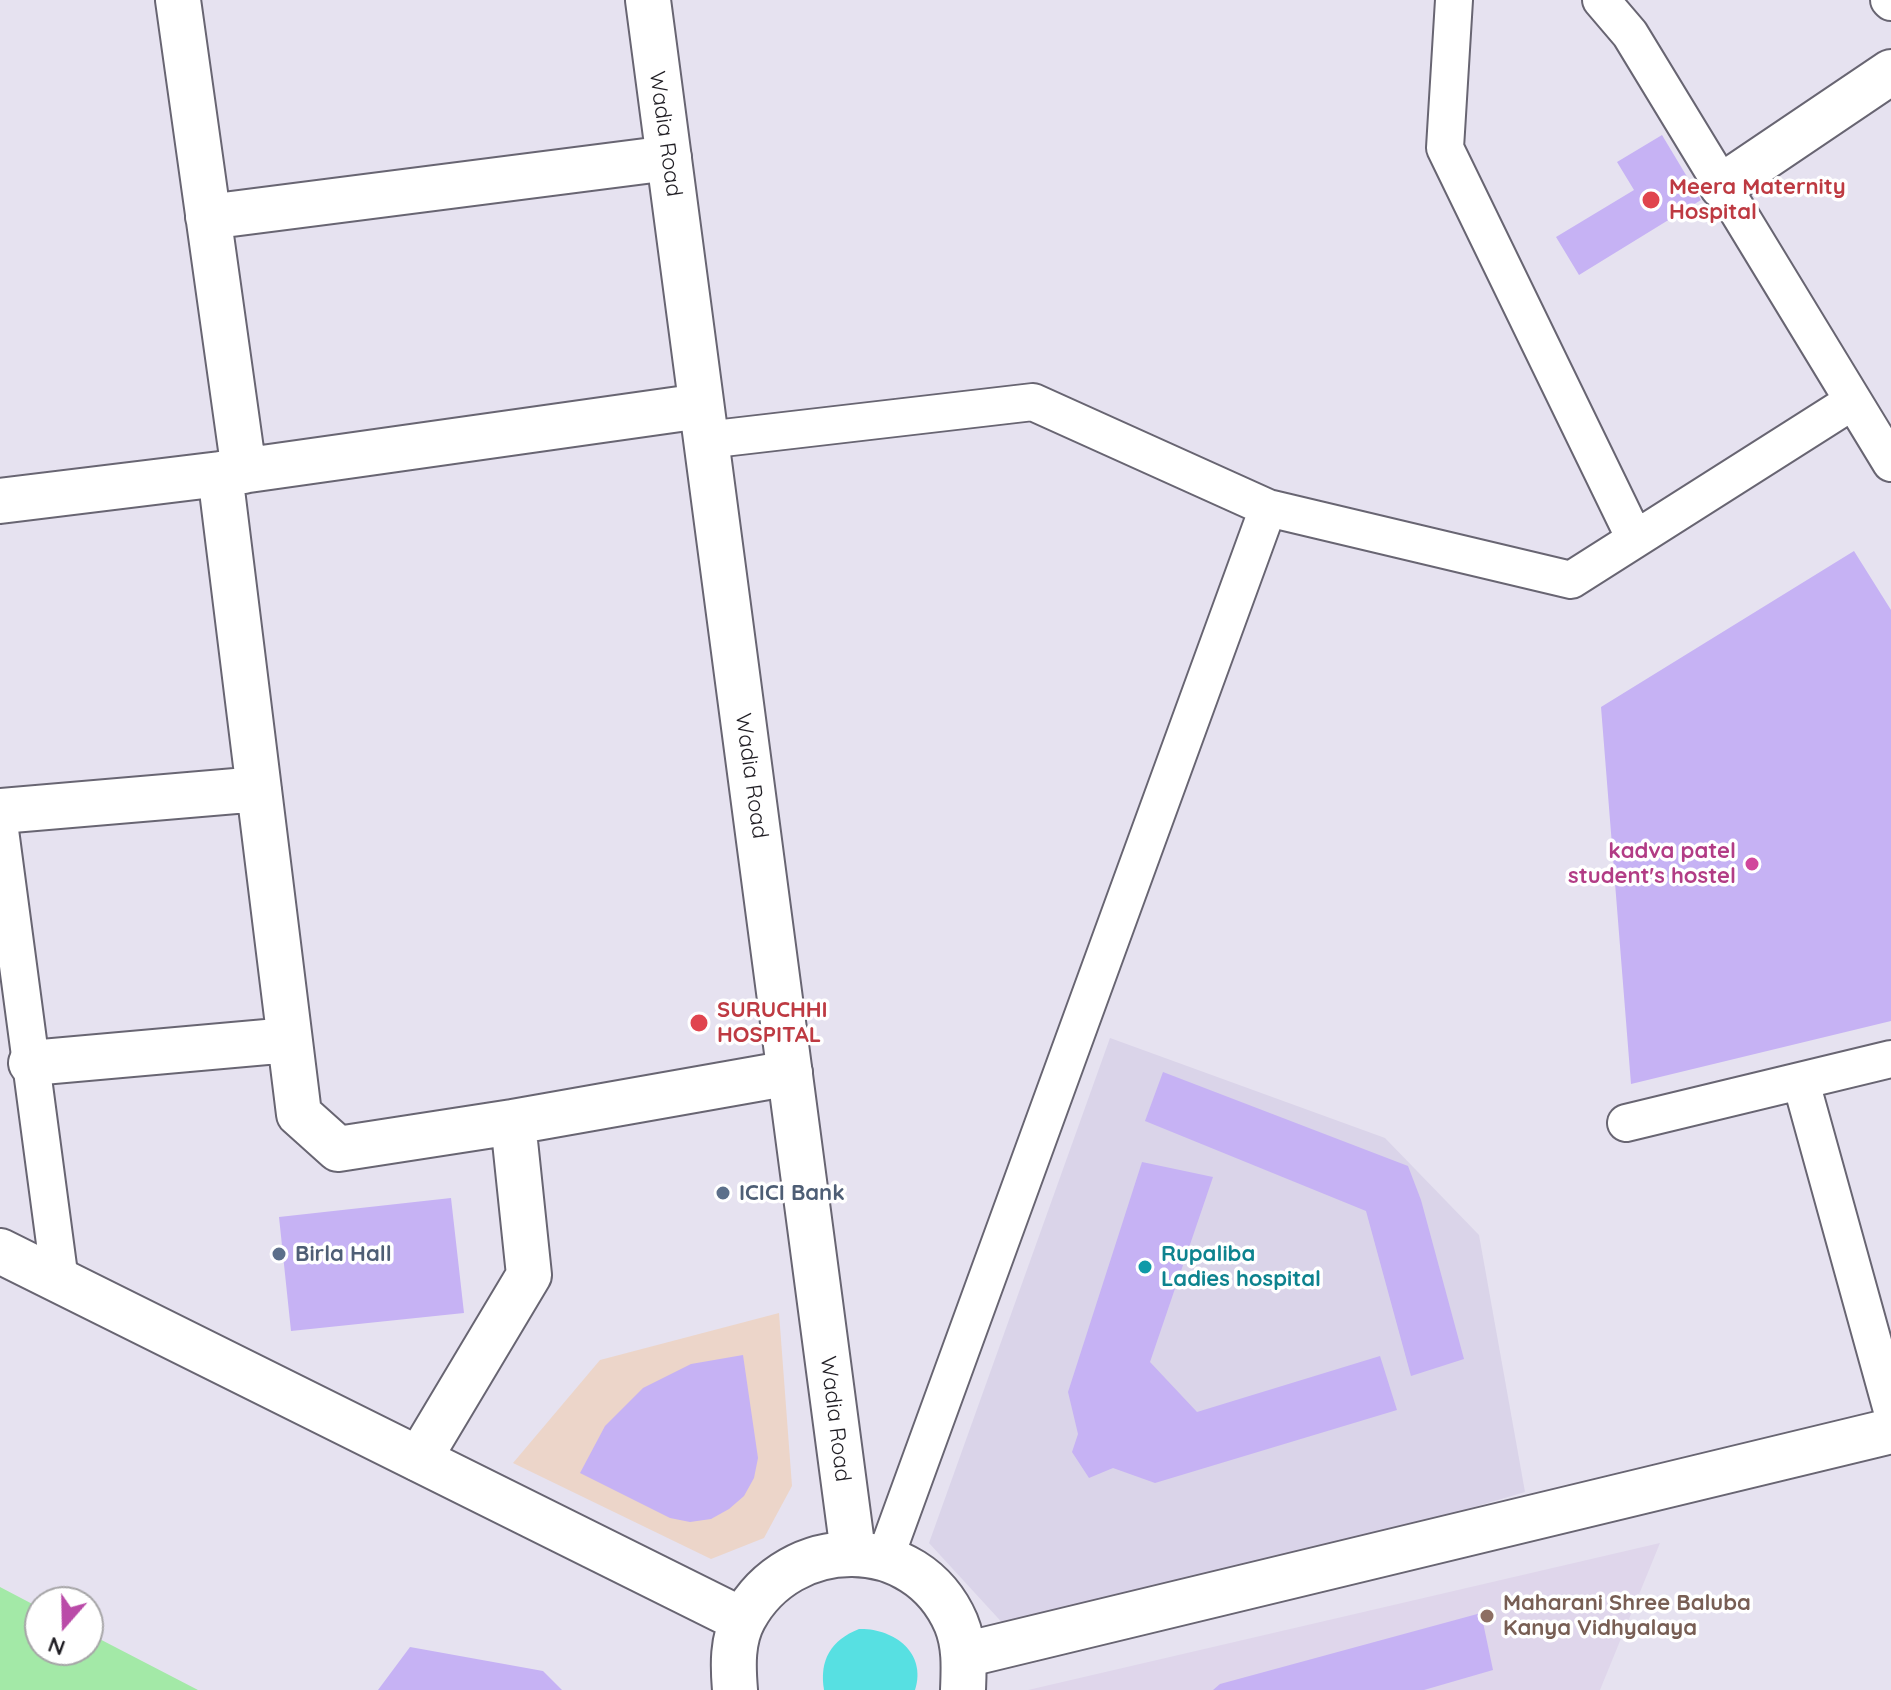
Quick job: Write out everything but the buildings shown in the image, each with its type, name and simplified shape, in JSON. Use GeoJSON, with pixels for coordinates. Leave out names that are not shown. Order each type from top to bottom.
{"type":"FeatureCollection","features":[{"type":"Feature","properties":{"kind":"street"},"geometry":{"type":"LineString","coordinates":[[178,0],[208,217],[259,789],[299,1114],[338,1149],[532,1119]]}},
{"type":"Feature","properties":{"kind":"street","name":"Wadia Road"},"geometry":{"type":"LineString","coordinates":[[648,0],[790,1073],[869,1555]]}},
{"type":"Feature","properties":{"kind":"street"},"geometry":{"type":"LineString","coordinates":[[1454,0],[1445,148],[1635,539]]}},
{"type":"Feature","properties":{"kind":"street"},"geometry":{"type":"LineString","coordinates":[[1601,0],[1630,34],[1891,463]]}},
{"type":"Feature","properties":{"kind":"street"},"geometry":{"type":"LineString","coordinates":[[1722,186],[1891,72]]}},
{"type":"Feature","properties":{"kind":"street"},"geometry":{"type":"LineString","coordinates":[[208,217],[669,158]]}},
{"type":"Feature","properties":{"kind":"street"},"geometry":{"type":"LineString","coordinates":[[0,501],[704,423],[1033,402],[1268,508],[1571,580],[1853,401]]}},
{"type":"Feature","properties":{"kind":"street"},"geometry":{"type":"LineString","coordinates":[[869,1555],[1268,508]]}},
{"type":"Feature","properties":{"kind":"street"},"geometry":{"type":"LineString","coordinates":[[0,811],[259,789]]}},
{"type":"Feature","properties":{"kind":"street"},"geometry":{"type":"LineString","coordinates":[[0,830],[5,901],[31,1063],[60,1281]]}},
{"type":"Feature","properties":{"kind":"street"},"geometry":{"type":"LineString","coordinates":[[31,1063],[289,1040]]}},
{"type":"Feature","properties":{"kind":"street"},"geometry":{"type":"LineString","coordinates":[[1626,1123],[1891,1059]]}},
{"type":"Feature","properties":{"kind":"street"},"geometry":{"type":"LineString","coordinates":[[419,1459],[529,1275],[513,1122],[790,1073]]}},
{"type":"Feature","properties":{"kind":"street"},"geometry":{"type":"LineString","coordinates":[[1801,1082],[1891,1407]]}},
{"type":"Feature","properties":{"kind":"street"},"geometry":{"type":"LineString","coordinates":[[0,1251],[742,1620]]}},
{"type":"Feature","properties":{"kind":"street"},"geometry":{"type":"LineString","coordinates":[[735,1690],[732,1658],[742,1620],[761,1592],[787,1570],[818,1556],[869,1555],[915,1573],[939,1595],[956,1623],[963,1672],[1891,1431]]}},
{"type":"Feature","properties":{"kind":"shaded area"},"geometry":{"type":"Polygon","coordinates":[[[1110,1038],[1385,1138],[1479,1235],[1525,1492],[1019,1641],[929,1543],[1110,1038]]]}},
{"type":"Feature","properties":{"kind":"shaded area"},"geometry":{"type":"Polygon","coordinates":[[[779,1313],[792,1486],[764,1538],[711,1559],[513,1463],[600,1360],[779,1313]]]}},
{"type":"Feature","properties":{"kind":"shaded area","name":"Maharani Shree Baluba Kanya Vidhyalaya"},"geometry":{"type":"Polygon","coordinates":[[[1660,1543],[1600,1690],[1028,1690],[1660,1543]]]}},
{"type":"Feature","properties":{"kind":"green space"},"geometry":{"type":"Polygon","coordinates":[[[0,1587],[24,1600],[24,1666],[104,1666],[104,1641],[198,1690],[0,1690],[0,1587]]]}},
{"type":"Feature","properties":{"kind":"water"},"geometry":{"type":"Polygon","coordinates":[[[859,1629],[884,1633],[904,1645],[916,1664],[915,1690],[824,1690],[823,1669],[829,1652],[841,1639],[859,1629]]]}},
{"type":"Feature","properties":{"kind":"place","name":"Meera Maternity Hospital"},"geometry":{"type":"Point","coordinates":[1651,200]}},
{"type":"Feature","properties":{"kind":"place","name":"kadva patel student's hostel"},"geometry":{"type":"Point","coordinates":[1752,864]}},
{"type":"Feature","properties":{"kind":"place","name":"SURUCHHI HOSPITAL"},"geometry":{"type":"Point","coordinates":[699,1023]}},
{"type":"Feature","properties":{"kind":"place","name":"ICICI Bank"},"geometry":{"type":"Point","coordinates":[723,1193]}},
{"type":"Feature","properties":{"kind":"place","name":"Birla Hall"},"geometry":{"type":"Point","coordinates":[279,1254]}},
{"type":"Feature","properties":{"kind":"place","name":"Rupaliba Ladies hospital"},"geometry":{"type":"Point","coordinates":[1145,1267]}},
{"type":"Feature","properties":{"kind":"place","name":"Maharani Shree Baluba Kanya Vidhyalaya"},"geometry":{"type":"Point","coordinates":[1487,1616]}}]}
